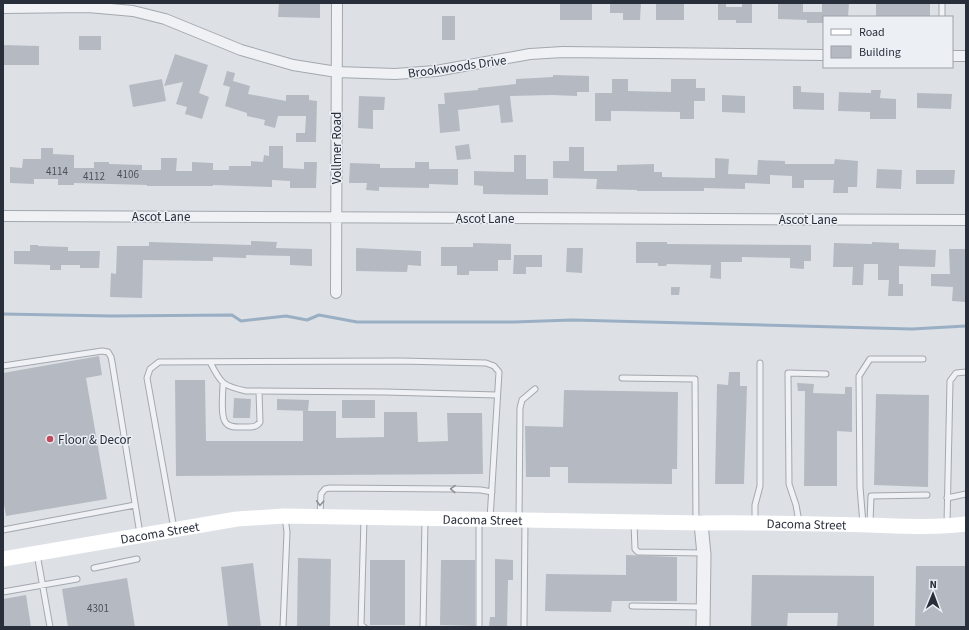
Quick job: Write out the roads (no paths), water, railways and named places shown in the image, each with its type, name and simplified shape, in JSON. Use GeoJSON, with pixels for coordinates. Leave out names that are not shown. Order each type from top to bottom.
{"type":"FeatureCollection","features":[{"type":"Feature","properties":{"kind":"main road","name":"Dacoma Street"},"geometry":{"type":"LineString","coordinates":[[3,559],[237,519],[284,516],[947,526],[966,524]]}},
{"type":"Feature","properties":{"kind":"street","name":"Vollmer Road"},"geometry":{"type":"LineString","coordinates":[[336,293],[337,3]]}},
{"type":"Feature","properties":{"kind":"street","name":"Brookwoods Drive"},"geometry":{"type":"LineString","coordinates":[[3,8],[88,7],[133,11],[165,19],[240,50],[293,65],[337,72],[395,74],[436,71],[530,54],[563,52],[823,55]]}},
{"type":"Feature","properties":{"kind":"street"},"geometry":{"type":"LineString","coordinates":[[953,56],[966,56]]}},
{"type":"Feature","properties":{"kind":"street","name":"Ascot Lane"},"geometry":{"type":"LineString","coordinates":[[3,216],[966,220]]}},
{"type":"Feature","properties":{"kind":"street"},"geometry":{"type":"LineString","coordinates":[[699,523],[703,553],[703,627]]}},
{"type":"Feature","properties":{"kind":"lane"},"geometry":{"type":"LineString","coordinates":[[942,3],[942,16]]}},
{"type":"Feature","properties":{"kind":"lane"},"geometry":{"type":"LineString","coordinates":[[3,366],[102,351],[108,352],[112,362],[140,535]]}},
{"type":"Feature","properties":{"kind":"lane"},"geometry":{"type":"LineString","coordinates":[[866,525],[860,487],[859,376],[870,359],[923,360]]}},
{"type":"Feature","properties":{"kind":"lane"},"geometry":{"type":"LineString","coordinates":[[174,530],[147,378],[150,369],[159,362],[401,361],[486,363],[494,366],[499,372],[492,492],[485,520],[480,627]]}},
{"type":"Feature","properties":{"kind":"lane"},"geometry":{"type":"LineString","coordinates":[[210,362],[217,377],[223,384],[232,388],[246,391],[385,392],[497,395]]}},
{"type":"Feature","properties":{"kind":"lane"},"geometry":{"type":"LineString","coordinates":[[755,522],[755,505],[760,486],[760,362]]}},
{"type":"Feature","properties":{"kind":"lane"},"geometry":{"type":"LineString","coordinates":[[947,526],[950,381],[956,373],[966,372]]}},
{"type":"Feature","properties":{"kind":"lane"},"geometry":{"type":"LineString","coordinates":[[799,523],[796,505],[789,484],[788,374],[826,374]]}},
{"type":"Feature","properties":{"kind":"lane"},"geometry":{"type":"LineString","coordinates":[[622,378],[695,380],[699,523]]}},
{"type":"Feature","properties":{"kind":"lane"},"geometry":{"type":"LineString","coordinates":[[223,384],[222,416],[227,425],[234,427],[255,427],[258,425],[260,422],[259,391]]}},
{"type":"Feature","properties":{"kind":"lane"},"geometry":{"type":"LineString","coordinates":[[524,627],[520,408],[522,400],[535,389]]}},
{"type":"Feature","properties":{"kind":"lane"},"geometry":{"type":"LineString","coordinates":[[320,517],[321,494],[325,489],[452,489],[492,492]]}},
{"type":"Feature","properties":{"kind":"lane"},"geometry":{"type":"LineString","coordinates":[[947,498],[966,494]]}},
{"type":"Feature","properties":{"kind":"lane"},"geometry":{"type":"LineString","coordinates":[[866,525],[871,496],[927,495]]}},
{"type":"Feature","properties":{"kind":"lane"},"geometry":{"type":"LineString","coordinates":[[3,530],[135,505]]}},
{"type":"Feature","properties":{"kind":"lane"},"geometry":{"type":"LineString","coordinates":[[283,627],[287,532],[284,516]]}},
{"type":"Feature","properties":{"kind":"lane"},"geometry":{"type":"LineString","coordinates":[[364,518],[361,625],[364,627]]}},
{"type":"Feature","properties":{"kind":"lane"},"geometry":{"type":"LineString","coordinates":[[423,627],[425,519]]}},
{"type":"Feature","properties":{"kind":"lane"},"geometry":{"type":"LineString","coordinates":[[634,522],[635,549],[638,552],[703,553]]}},
{"type":"Feature","properties":{"kind":"lane"},"geometry":{"type":"LineString","coordinates":[[37,554],[50,627]]}},
{"type":"Feature","properties":{"kind":"lane"},"geometry":{"type":"LineString","coordinates":[[94,568],[136,559]]}},
{"type":"Feature","properties":{"kind":"lane"},"geometry":{"type":"LineString","coordinates":[[3,592],[77,579]]}},
{"type":"Feature","properties":{"kind":"lane"},"geometry":{"type":"LineString","coordinates":[[632,606],[703,607]]}},
{"type":"Feature","properties":{"kind":"waterway"},"geometry":{"type":"LineString","coordinates":[[3,314],[112,316],[232,315],[241,321],[286,316],[307,320],[319,315],[357,322],[514,322],[572,320],[912,329],[966,326]]}},
{"type":"Feature","properties":{"kind":"place","name":"Floor & Decor"},"geometry":{"type":"Point","coordinates":[50,439]}}]}
